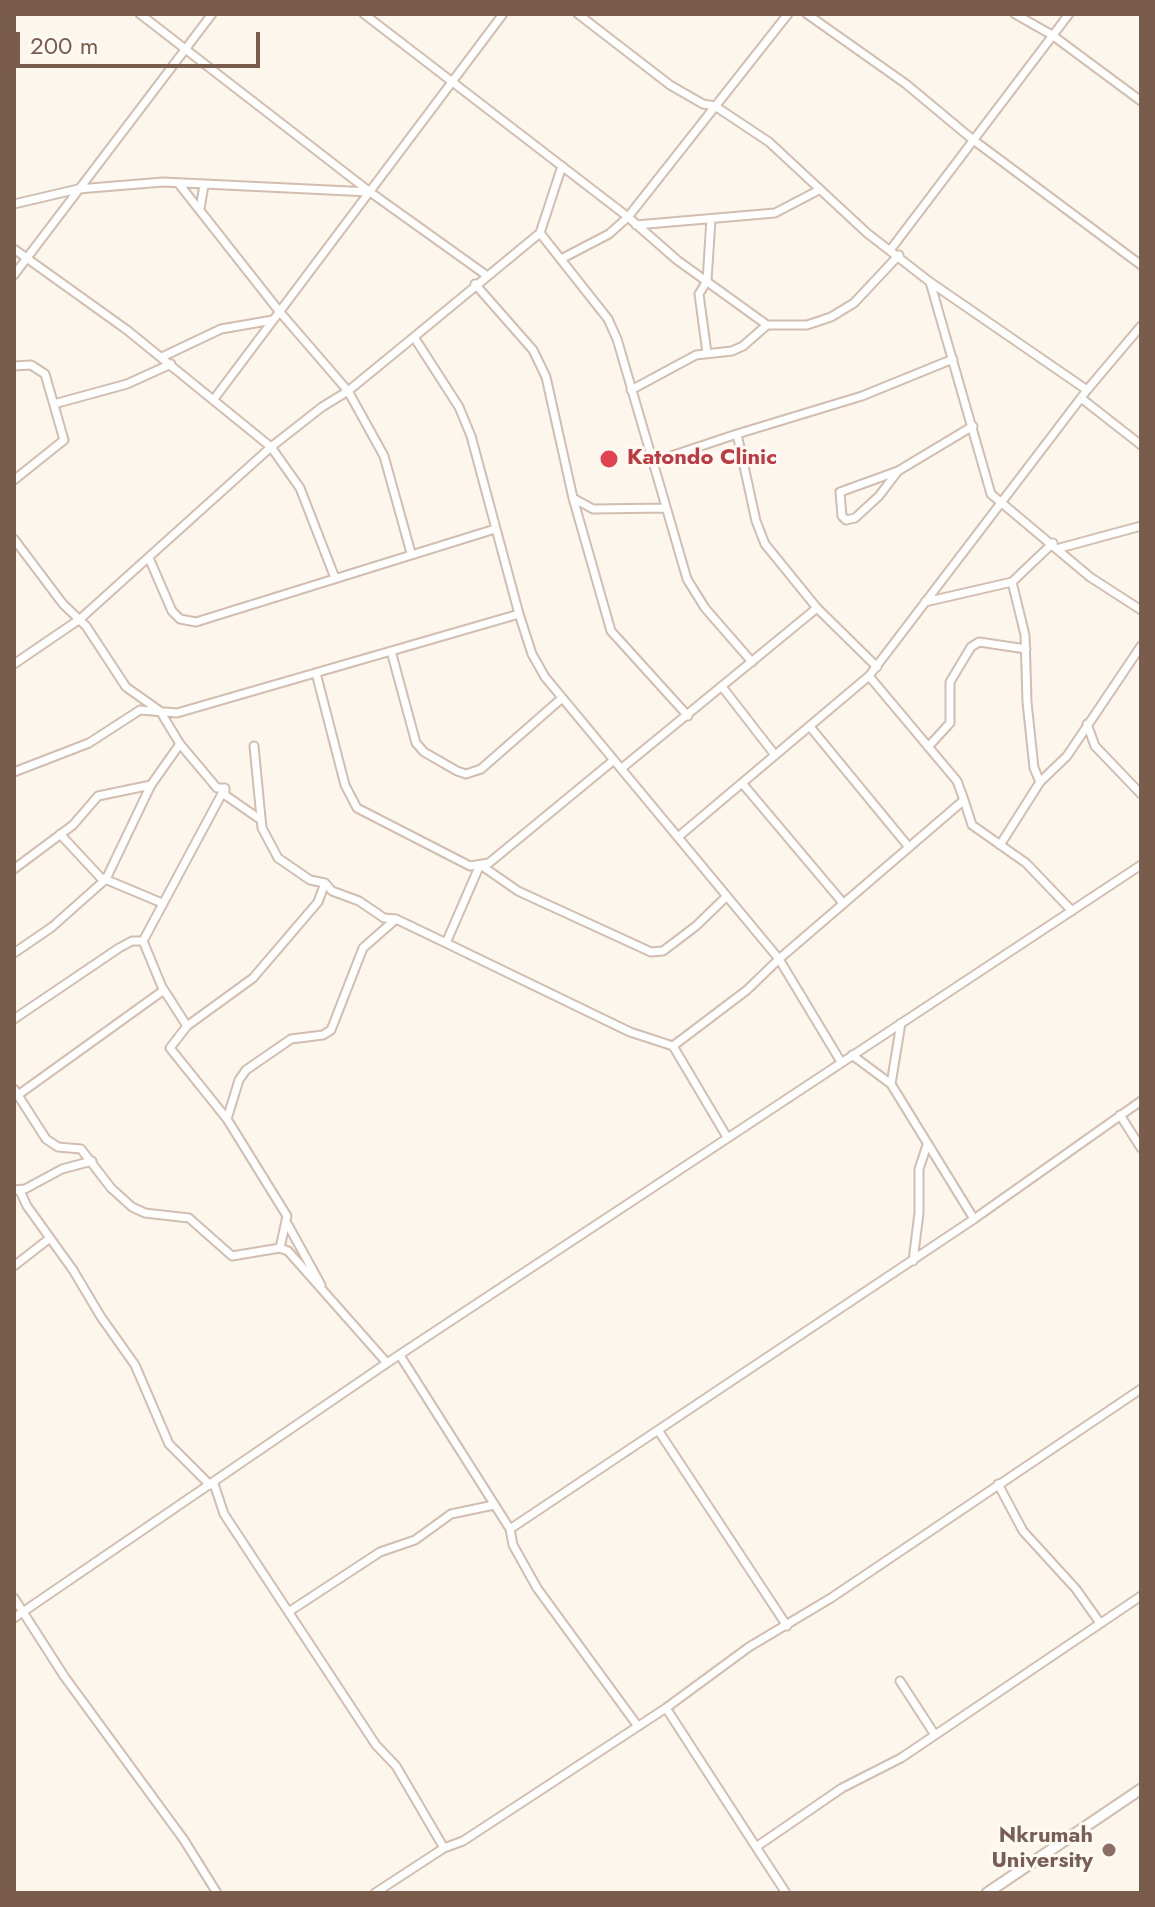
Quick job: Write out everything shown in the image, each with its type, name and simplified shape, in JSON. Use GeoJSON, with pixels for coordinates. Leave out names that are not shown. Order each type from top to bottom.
{"type":"FeatureCollection","features":[{"type":"Feature","properties":{"kind":"street"},"geometry":{"type":"LineString","coordinates":[[140,14],[370,192],[486,275]]}},
{"type":"Feature","properties":{"kind":"street"},"geometry":{"type":"LineString","coordinates":[[14,275],[212,14]]}},
{"type":"Feature","properties":{"kind":"street"},"geometry":{"type":"LineString","coordinates":[[364,14],[767,325],[807,325],[831,317],[854,303],[899,255]]}},
{"type":"Feature","properties":{"kind":"street"},"geometry":{"type":"LineString","coordinates":[[214,399],[503,14]]}},
{"type":"Feature","properties":{"kind":"street"},"geometry":{"type":"LineString","coordinates":[[578,14],[670,85],[703,104],[715,106],[769,142],[819,190],[930,282],[1087,390]]}},
{"type":"Feature","properties":{"kind":"street"},"geometry":{"type":"LineString","coordinates":[[563,258],[609,234],[628,217],[788,14]]}},
{"type":"Feature","properties":{"kind":"street"},"geometry":{"type":"LineString","coordinates":[[807,14],[906,84],[972,139],[1141,265]]}},
{"type":"Feature","properties":{"kind":"street"},"geometry":{"type":"LineString","coordinates":[[1015,14],[1052,35],[1141,101]]}},
{"type":"Feature","properties":{"kind":"street"},"geometry":{"type":"LineString","coordinates":[[891,249],[1069,14]]}},
{"type":"Feature","properties":{"kind":"street"},"geometry":{"type":"LineString","coordinates":[[14,664],[80,619],[271,447],[348,391],[540,233],[562,166]]}},
{"type":"Feature","properties":{"kind":"street"},"geometry":{"type":"LineString","coordinates":[[14,204],[78,189],[179,184],[370,192]]}},
{"type":"Feature","properties":{"kind":"street"},"geometry":{"type":"LineString","coordinates":[[179,184],[279,311],[348,391],[384,456],[411,553]]}},
{"type":"Feature","properties":{"kind":"street"},"geometry":{"type":"LineString","coordinates":[[200,209],[204,185]]}},
{"type":"Feature","properties":{"kind":"street"},"geometry":{"type":"LineString","coordinates":[[636,225],[775,213],[819,190]]}},
{"type":"Feature","properties":{"kind":"street"},"geometry":{"type":"LineString","coordinates":[[707,353],[699,294],[707,281],[711,219]]}},
{"type":"Feature","properties":{"kind":"street"},"geometry":{"type":"LineString","coordinates":[[540,233],[563,258],[608,319],[617,339],[695,595],[752,662]]}},
{"type":"Feature","properties":{"kind":"street"},"geometry":{"type":"LineString","coordinates":[[14,249],[162,357],[271,447],[300,488],[335,578]]}},
{"type":"Feature","properties":{"kind":"street"},"geometry":{"type":"LineString","coordinates":[[930,282],[988,487],[1001,505],[1056,546],[1090,577],[1141,610]]}},
{"type":"Feature","properties":{"kind":"street"},"geometry":{"type":"LineString","coordinates":[[475,284],[533,350],[546,377],[573,498],[611,631],[688,716]]}},
{"type":"Feature","properties":{"kind":"street"},"geometry":{"type":"LineString","coordinates":[[162,357],[221,329],[273,320]]}},
{"type":"Feature","properties":{"kind":"street"},"geometry":{"type":"LineString","coordinates":[[631,390],[680,362],[707,353],[732,351],[767,325]]}},
{"type":"Feature","properties":{"kind":"street"},"geometry":{"type":"LineString","coordinates":[[678,837],[869,676],[1087,390],[1139,330]]}},
{"type":"Feature","properties":{"kind":"street"},"geometry":{"type":"LineString","coordinates":[[414,337],[459,407],[471,436],[532,654],[561,699],[622,768],[779,959],[841,1062]]}},
{"type":"Feature","properties":{"kind":"street"},"geometry":{"type":"LineString","coordinates":[[653,462],[862,396],[953,359]]}},
{"type":"Feature","properties":{"kind":"street"},"geometry":{"type":"LineString","coordinates":[[54,404],[127,384],[171,364]]}},
{"type":"Feature","properties":{"kind":"street"},"geometry":{"type":"LineString","coordinates":[[14,366],[38,367],[45,374],[64,440],[14,480]]}},
{"type":"Feature","properties":{"kind":"street"},"geometry":{"type":"LineString","coordinates":[[1081,398],[1141,445]]}},
{"type":"Feature","properties":{"kind":"street"},"geometry":{"type":"LineString","coordinates":[[898,471],[879,496],[855,518],[846,520],[842,516],[840,492],[898,471],[973,426]]}},
{"type":"Feature","properties":{"kind":"street"},"geometry":{"type":"LineString","coordinates":[[737,434],[756,521],[765,544],[817,608],[877,667]]}},
{"type":"Feature","properties":{"kind":"street"},"geometry":{"type":"LineString","coordinates":[[573,498],[593,509],[666,508]]}},
{"type":"Feature","properties":{"kind":"street"},"geometry":{"type":"LineString","coordinates":[[580,521],[593,509]]}},
{"type":"Feature","properties":{"kind":"street"},"geometry":{"type":"LineString","coordinates":[[923,603],[1012,582],[1056,546],[1141,526]]}},
{"type":"Feature","properties":{"kind":"street"},"geometry":{"type":"LineString","coordinates":[[149,558],[172,611],[188,623],[495,529]]}},
{"type":"Feature","properties":{"kind":"street"},"geometry":{"type":"LineString","coordinates":[[14,539],[63,604],[80,619],[126,687],[160,711],[180,744],[217,788],[225,788]]}},
{"type":"Feature","properties":{"kind":"street"},"geometry":{"type":"LineString","coordinates":[[1012,582],[1026,649],[1030,729],[1040,782]]}},
{"type":"Feature","properties":{"kind":"street"},"geometry":{"type":"LineString","coordinates":[[622,768],[817,608]]}},
{"type":"Feature","properties":{"kind":"street"},"geometry":{"type":"LineString","coordinates":[[14,772],[89,743],[134,712],[177,713],[519,614]]}},
{"type":"Feature","properties":{"kind":"street"},"geometry":{"type":"LineString","coordinates":[[928,747],[950,723],[950,682],[971,647],[979,642],[1026,649]]}},
{"type":"Feature","properties":{"kind":"street"},"geometry":{"type":"LineString","coordinates":[[1000,845],[1040,782],[1074,745],[1141,646]]}},
{"type":"Feature","properties":{"kind":"street"},"geometry":{"type":"LineString","coordinates":[[391,651],[416,743],[424,752],[466,774],[481,769],[561,699]]}},
{"type":"Feature","properties":{"kind":"street"},"geometry":{"type":"LineString","coordinates":[[316,673],[345,785],[357,808],[365,815],[481,867],[518,891],[651,952],[663,951],[727,896]]}},
{"type":"Feature","properties":{"kind":"street"},"geometry":{"type":"LineString","coordinates":[[869,676],[957,781],[967,816],[984,837],[1026,863],[1072,911]]}},
{"type":"Feature","properties":{"kind":"street"},"geometry":{"type":"LineString","coordinates":[[723,688],[775,755]]}},
{"type":"Feature","properties":{"kind":"street"},"geometry":{"type":"LineString","coordinates":[[1087,724],[1095,746],[1141,794]]}},
{"type":"Feature","properties":{"kind":"street"},"geometry":{"type":"LineString","coordinates":[[811,728],[908,846]]}},
{"type":"Feature","properties":{"kind":"street"},"geometry":{"type":"LineString","coordinates":[[14,953],[52,927],[106,879],[151,785],[180,744]]}},
{"type":"Feature","properties":{"kind":"street"},"geometry":{"type":"LineString","coordinates":[[1074,745],[1095,746]]}},
{"type":"Feature","properties":{"kind":"street"},"geometry":{"type":"LineString","coordinates":[[254,746],[261,820],[266,841],[278,858],[310,880],[325,883],[332,891],[359,901],[384,918],[396,919],[630,1032],[673,1046],[727,1137]]}},
{"type":"Feature","properties":{"kind":"street"},"geometry":{"type":"LineString","coordinates":[[446,943],[481,867],[614,760]]}},
{"type":"Feature","properties":{"kind":"street"},"geometry":{"type":"LineString","coordinates":[[742,783],[843,903]]}},
{"type":"Feature","properties":{"kind":"street"},"geometry":{"type":"LineString","coordinates":[[14,869],[89,810],[98,796],[151,785]]}},
{"type":"Feature","properties":{"kind":"street"},"geometry":{"type":"LineString","coordinates":[[225,788],[225,795],[261,820]]}},
{"type":"Feature","properties":{"kind":"street"},"geometry":{"type":"LineString","coordinates":[[187,1026],[164,990],[143,941],[225,788]]}},
{"type":"Feature","properties":{"kind":"street"},"geometry":{"type":"LineString","coordinates":[[673,1046],[747,990],[964,800]]}},
{"type":"Feature","properties":{"kind":"street"},"geometry":{"type":"LineString","coordinates":[[950,815],[967,816]]}},
{"type":"Feature","properties":{"kind":"street"},"geometry":{"type":"LineString","coordinates":[[60,834],[95,874],[162,903]]}},
{"type":"Feature","properties":{"kind":"street"},"geometry":{"type":"LineString","coordinates":[[14,1618],[387,1363],[401,1357],[727,1137],[1141,865]]}},
{"type":"Feature","properties":{"kind":"street"},"geometry":{"type":"LineString","coordinates":[[323,1292],[319,1275],[288,1225],[287,1216],[271,1188],[227,1119],[170,1048],[187,1026],[258,972],[318,902],[325,883]]}},
{"type":"Feature","properties":{"kind":"street"},"geometry":{"type":"LineString","coordinates":[[227,1119],[239,1080],[246,1070],[291,1039],[323,1035],[331,1030],[363,948],[396,919]]}},
{"type":"Feature","properties":{"kind":"street"},"geometry":{"type":"LineString","coordinates":[[14,1019],[119,948],[132,941],[143,941]]}},
{"type":"Feature","properties":{"kind":"street"},"geometry":{"type":"LineString","coordinates":[[164,990],[16,1092],[46,1139],[58,1147],[81,1149],[111,1188],[132,1207],[145,1213],[189,1218],[232,1256],[280,1248],[298,1259],[323,1292],[387,1363]]}},
{"type":"Feature","properties":{"kind":"street"},"geometry":{"type":"LineString","coordinates":[[891,1084],[901,1023]]}},
{"type":"Feature","properties":{"kind":"street"},"geometry":{"type":"LineString","coordinates":[[852,1055],[891,1084],[974,1219]]}},
{"type":"Feature","properties":{"kind":"street"},"geometry":{"type":"LineString","coordinates":[[510,1529],[913,1261],[1141,1101]]}},
{"type":"Feature","properties":{"kind":"street"},"geometry":{"type":"LineString","coordinates":[[1120,1115],[1141,1148]]}},
{"type":"Feature","properties":{"kind":"street"},"geometry":{"type":"LineString","coordinates":[[913,1261],[919,1213],[919,1169],[927,1145]]}},
{"type":"Feature","properties":{"kind":"street"},"geometry":{"type":"LineString","coordinates":[[92,1161],[62,1169],[17,1190],[135,1365],[169,1444],[212,1484],[224,1514],[376,1745],[396,1766],[444,1848]]}},
{"type":"Feature","properties":{"kind":"street"},"geometry":{"type":"LineString","coordinates":[[280,1248],[288,1225]]}},
{"type":"Feature","properties":{"kind":"street"},"geometry":{"type":"LineString","coordinates":[[14,1266],[50,1238]]}},
{"type":"Feature","properties":{"kind":"street"},"geometry":{"type":"LineString","coordinates":[[401,1357],[510,1529],[513,1545],[537,1588],[637,1725]]}},
{"type":"Feature","properties":{"kind":"street"},"geometry":{"type":"LineString","coordinates":[[375,1893],[444,1848],[463,1841],[666,1708],[749,1647],[787,1626],[1141,1389]]}},
{"type":"Feature","properties":{"kind":"street"},"geometry":{"type":"LineString","coordinates":[[658,1430],[787,1626]]}},
{"type":"Feature","properties":{"kind":"street"},"geometry":{"type":"LineString","coordinates":[[998,1484],[1023,1531],[1076,1589],[1100,1623]]}},
{"type":"Feature","properties":{"kind":"street"},"geometry":{"type":"LineString","coordinates":[[290,1611],[380,1552],[415,1540],[451,1514],[494,1505]]}},
{"type":"Feature","properties":{"kind":"street"},"geometry":{"type":"LineString","coordinates":[[756,1847],[850,1783],[901,1758],[1141,1596]]}},
{"type":"Feature","properties":{"kind":"street"},"geometry":{"type":"LineString","coordinates":[[14,1598],[64,1676],[184,1840],[217,1893]]}},
{"type":"Feature","properties":{"kind":"street"},"geometry":{"type":"LineString","coordinates":[[900,1681],[935,1735]]}},
{"type":"Feature","properties":{"kind":"street"},"geometry":{"type":"LineString","coordinates":[[666,1708],[786,1893]]}},
{"type":"Feature","properties":{"kind":"street"},"geometry":{"type":"LineString","coordinates":[[987,1893],[1141,1789]]}},
{"type":"Feature","properties":{"kind":"place","name":"Katondo Clinic"},"geometry":{"type":"Point","coordinates":[609,459]}},
{"type":"Feature","properties":{"kind":"place","name":"Nkrumah University"},"geometry":{"type":"Point","coordinates":[1109,1850]}}]}
